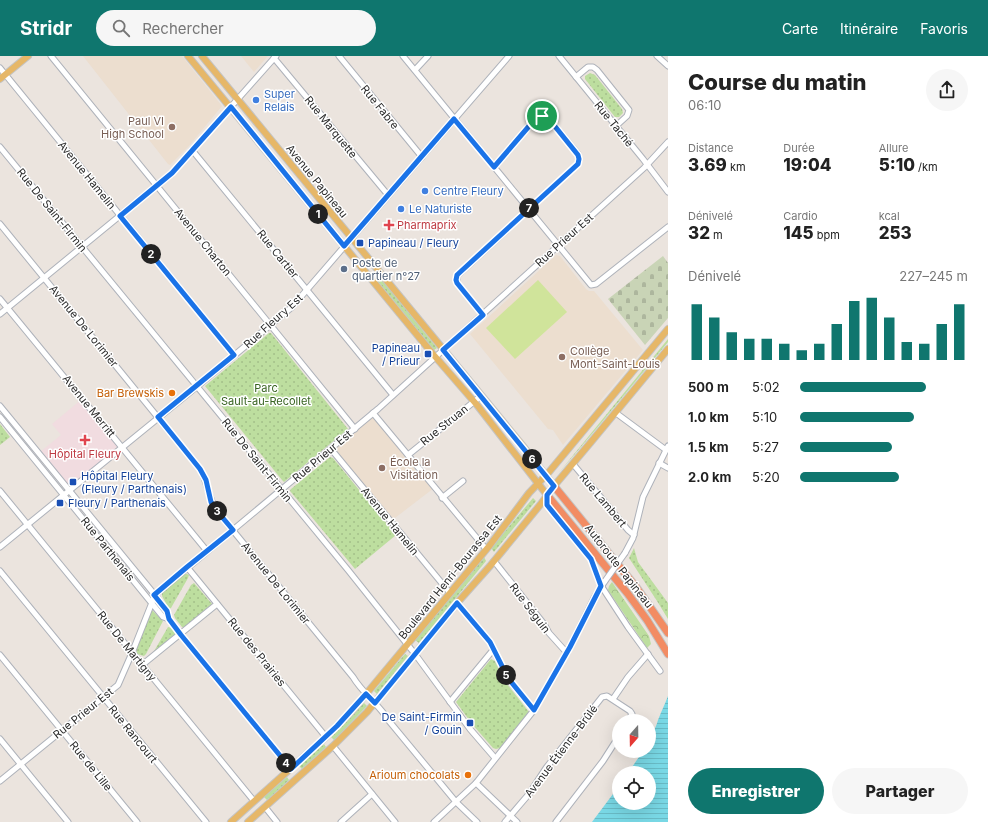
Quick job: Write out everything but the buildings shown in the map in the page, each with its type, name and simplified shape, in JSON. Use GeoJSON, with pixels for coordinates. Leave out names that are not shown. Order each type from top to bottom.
{"type":"FeatureCollection","features":[{"type":"Feature","properties":{"kind":"highway","name":"Autoroute Papineau"},"geometry":{"type":"LineString","coordinates":[[554,486],[636,587],[668,633]]}},
{"type":"Feature","properties":{"kind":"highway","name":"Autoroute Papineau"},"geometry":{"type":"LineString","coordinates":[[547,495],[631,598],[650,624],[668,654]]}},
{"type":"Feature","properties":{"kind":"main road"},"geometry":{"type":"LineString","coordinates":[[2,77],[28,56]]}},
{"type":"Feature","properties":{"kind":"main road","name":"Avenue Papineau"},"geometry":{"type":"LineString","coordinates":[[188,56],[474,401],[547,495]]}},
{"type":"Feature","properties":{"kind":"main road","name":"Avenue Papineau"},"geometry":{"type":"LineString","coordinates":[[202,56],[554,486]]}},
{"type":"Feature","properties":{"kind":"main road","name":"Boulevard Henri-Bourassa Est"},"geometry":{"type":"LineString","coordinates":[[231,822],[342,722],[486,549],[538,483],[546,476],[668,329]]}},
{"type":"Feature","properties":{"kind":"main road","name":"Boulevard Henri-Bourassa Est"},"geometry":{"type":"LineString","coordinates":[[248,822],[334,746],[375,703],[668,349]]}},
{"type":"Feature","properties":{"kind":"street","name":"Avenue Charton"},"geometry":{"type":"LineString","coordinates":[[51,56],[354,429]]}},
{"type":"Feature","properties":{"kind":"street","name":"Rue Fabre"},"geometry":{"type":"LineString","coordinates":[[339,56],[422,157]]}},
{"type":"Feature","properties":{"kind":"street"},"geometry":{"type":"LineString","coordinates":[[403,56],[592,285],[596,284],[668,226]]}},
{"type":"Feature","properties":{"kind":"street"},"geometry":{"type":"LineString","coordinates":[[414,70],[428,56]]}},
{"type":"Feature","properties":{"kind":"street","name":"Rue Fleury Est"},"geometry":{"type":"LineString","coordinates":[[0,547],[158,417],[197,387],[292,307],[509,56]]}},
{"type":"Feature","properties":{"kind":"street","name":"Rue Taché"},"geometry":{"type":"LineString","coordinates":[[559,56],[668,192]]}},
{"type":"Feature","properties":{"kind":"street"},"geometry":{"type":"LineString","coordinates":[[657,56],[668,66]]}},
{"type":"Feature","properties":{"kind":"street"},"geometry":{"type":"LineString","coordinates":[[0,314],[172,173],[275,57]]}},
{"type":"Feature","properties":{"kind":"street","name":"Rue Marquette"},"geometry":{"type":"LineString","coordinates":[[275,57],[388,195]]}},
{"type":"Feature","properties":{"kind":"street"},"geometry":{"type":"LineString","coordinates":[[576,77],[590,66],[597,70],[629,110],[628,116],[616,126]]}},
{"type":"Feature","properties":{"kind":"street","name":"Avenue Hamelin"},"geometry":{"type":"LineString","coordinates":[[0,68],[2,77],[120,216],[234,355]]}},
{"type":"Feature","properties":{"kind":"street"},"geometry":{"type":"LineString","coordinates":[[483,315],[457,283],[456,276],[578,163],[579,159],[578,155],[559,131],[548,118],[543,116],[537,118],[494,167]]}},
{"type":"Feature","properties":{"kind":"street","name":"Rue Prieur Est"},"geometry":{"type":"LineString","coordinates":[[0,781],[118,685],[154,595],[373,413],[647,165],[668,142]]}},
{"type":"Feature","properties":{"kind":"street","name":"Rue De Saint-Firmin"},"geometry":{"type":"LineString","coordinates":[[0,147],[415,654],[470,729],[495,758]]}},
{"type":"Feature","properties":{"kind":"street","name":"Rue Cartier"},"geometry":{"type":"LineString","coordinates":[[192,150],[393,395]]}},
{"type":"Feature","properties":{"kind":"street","name":"Avenue De Lorimier"},"geometry":{"type":"LineString","coordinates":[[0,224],[200,469],[206,480],[211,502],[217,511],[456,802],[477,822]]}},
{"type":"Feature","properties":{"kind":"street","name":"Avenue Merritt"},"geometry":{"type":"LineString","coordinates":[[0,299],[207,551]]}},
{"type":"Feature","properties":{"kind":"street","name":"Rue Struan"},"geometry":{"type":"LineString","coordinates":[[408,455],[480,396]]}},
{"type":"Feature","properties":{"kind":"street","name":"Rue Parthenais"},"geometry":{"type":"LineString","coordinates":[[0,406],[70,490],[167,611],[169,619],[181,635],[291,769]]}},
{"type":"Feature","properties":{"kind":"street"},"geometry":{"type":"LineString","coordinates":[[373,413],[442,498],[486,549]]}},
{"type":"Feature","properties":{"kind":"street"},"geometry":{"type":"LineString","coordinates":[[434,822],[476,783],[534,710],[567,653],[601,586],[625,553],[634,535],[642,501],[667,448],[616,413]]}},
{"type":"Feature","properties":{"kind":"street","name":"Rue Parthenais"},"geometry":{"type":"LineString","coordinates":[[0,417],[163,617],[169,619]]}},
{"type":"Feature","properties":{"kind":"street","name":"Avenue Hamelin"},"geometry":{"type":"LineString","coordinates":[[331,448],[450,592]]}},
{"type":"Feature","properties":{"kind":"street"},"geometry":{"type":"LineString","coordinates":[[35,460],[40,455]]}},
{"type":"Feature","properties":{"kind":"street"},"geometry":{"type":"LineString","coordinates":[[659,463],[668,468]]}},
{"type":"Feature","properties":{"kind":"street","name":"Rue Lambert"},"geometry":{"type":"LineString","coordinates":[[573,464],[628,530],[634,535]]}},
{"type":"Feature","properties":{"kind":"street"},"geometry":{"type":"LineString","coordinates":[[50,478],[56,474]]}},
{"type":"Feature","properties":{"kind":"street"},"geometry":{"type":"LineString","coordinates":[[442,498],[463,481]]}},
{"type":"Feature","properties":{"kind":"street","name":"Rue De Martigny"},"geometry":{"type":"LineString","coordinates":[[0,491],[254,801]]}},
{"type":"Feature","properties":{"kind":"street","name":"Avenue Papineau"},"geometry":{"type":"LineString","coordinates":[[547,495],[547,505],[591,559],[601,586],[660,671]]}},
{"type":"Feature","properties":{"kind":"street","name":"Rue Séguin"},"geometry":{"type":"LineString","coordinates":[[494,561],[544,624],[549,633],[567,653]]}},
{"type":"Feature","properties":{"kind":"street","name":"Rue des Prairies"},"geometry":{"type":"LineString","coordinates":[[187,567],[326,737]]}},
{"type":"Feature","properties":{"kind":"street","name":"Rue Rancourt"},"geometry":{"type":"LineString","coordinates":[[0,571],[206,822]]}},
{"type":"Feature","properties":{"kind":"street"},"geometry":{"type":"LineString","coordinates":[[457,603],[490,642],[508,678],[534,710]]}},
{"type":"Feature","properties":{"kind":"street"},"geometry":{"type":"LineString","coordinates":[[142,665],[181,635],[217,604]]}},
{"type":"Feature","properties":{"kind":"street"},"geometry":{"type":"LineString","coordinates":[[450,702],[493,650]]}},
{"type":"Feature","properties":{"kind":"street"},"geometry":{"type":"LineString","coordinates":[[632,714],[632,712],[613,700],[628,677],[648,654]]}},
{"type":"Feature","properties":{"kind":"street","name":"Rue de Lille"},"geometry":{"type":"LineString","coordinates":[[0,655],[137,822]]}},
{"type":"Feature","properties":{"kind":"street","name":"Avenue Étienne-Brûlé"},"geometry":{"type":"LineString","coordinates":[[505,822],[529,794],[546,768],[601,698],[606,696],[613,700]]}},
{"type":"Feature","properties":{"kind":"street"},"geometry":{"type":"LineString","coordinates":[[0,739],[68,822]]}},
{"type":"Feature","properties":{"kind":"street"},"geometry":{"type":"LineString","coordinates":[[334,746],[394,822]]}},
{"type":"Feature","properties":{"kind":"street"},"geometry":{"type":"LineString","coordinates":[[556,822],[612,747]]}},
{"type":"Feature","properties":{"kind":"street"},"geometry":{"type":"LineString","coordinates":[[476,783],[517,822]]}},
{"type":"Feature","properties":{"kind":"street"},"geometry":{"type":"LineString","coordinates":[[340,822],[372,794]]}},
{"type":"Feature","properties":{"kind":"street"},"geometry":{"type":"LineString","coordinates":[[265,807],[278,822]]}},
{"type":"Feature","properties":{"kind":"shaded area","name":"Paul VI High School"},"geometry":{"type":"Polygon","coordinates":[[[83,56],[182,56],[222,106],[188,147],[170,165],[83,56]]]}},
{"type":"Feature","properties":{"kind":"shaded area"},"geometry":{"type":"Polygon","coordinates":[[[241,56],[268,56],[254,72],[241,56]]]}},
{"type":"Feature","properties":{"kind":"shaded area","name":"Collège Mont-Saint-Louis"},"geometry":{"type":"Polygon","coordinates":[[[556,255],[560,256],[586,289],[589,291],[594,291],[643,350],[563,445],[553,430],[548,429],[470,334],[556,255]]]}},
{"type":"Feature","properties":{"kind":"shaded area","name":"Hôpital Fleury"},"geometry":{"type":"Polygon","coordinates":[[[82,399],[120,445],[70,488],[40,452],[61,435],[52,424],[82,399]]]}},
{"type":"Feature","properties":{"kind":"shaded area","name":"École la Visitation"},"geometry":{"type":"Polygon","coordinates":[[[373,413],[434,488],[391,521],[331,449],[373,413]]]}},
{"type":"Feature","properties":{"kind":"green space"},"geometry":{"type":"Polygon","coordinates":[[[590,73],[595,75],[622,109],[623,113],[619,117],[615,117],[585,79],[585,76],[590,73]]]}},
{"type":"Feature","properties":{"kind":"green space"},"geometry":{"type":"Polygon","coordinates":[[[663,256],[668,263],[668,318],[645,345],[608,299],[663,256]]]}},
{"type":"Feature","properties":{"kind":"green space"},"geometry":{"type":"Polygon","coordinates":[[[379,276],[437,348],[434,350],[376,279],[379,276]]]}},
{"type":"Feature","properties":{"kind":"green space"},"geometry":{"type":"Polygon","coordinates":[[[538,280],[567,312],[515,359],[486,328],[538,280]]]}},
{"type":"Feature","properties":{"kind":"green space","name":"Parc Sault-au-Recollet"},"geometry":{"type":"Polygon","coordinates":[[[269,333],[271,333],[348,429],[284,482],[205,386],[269,333]]]}},
{"type":"Feature","properties":{"kind":"green space"},"geometry":{"type":"Polygon","coordinates":[[[668,339],[668,342],[557,475],[668,339]]]}},
{"type":"Feature","properties":{"kind":"green space"},"geometry":{"type":"Polygon","coordinates":[[[0,424],[10,437],[0,445],[0,424]]]}},
{"type":"Feature","properties":{"kind":"green space"},"geometry":{"type":"Polygon","coordinates":[[[330,457],[333,458],[396,535],[355,569],[290,491],[330,457]]]}},
{"type":"Feature","properties":{"kind":"green space"},"geometry":{"type":"Polygon","coordinates":[[[533,498],[536,501],[494,552],[491,548],[533,498]]]}},
{"type":"Feature","properties":{"kind":"green space"},"geometry":{"type":"Polygon","coordinates":[[[634,548],[638,562],[668,603],[668,619],[629,558],[634,548]]]}},
{"type":"Feature","properties":{"kind":"green space"},"geometry":{"type":"Polygon","coordinates":[[[484,557],[486,561],[419,643],[415,640],[484,557]]]}},
{"type":"Feature","properties":{"kind":"green space"},"geometry":{"type":"Polygon","coordinates":[[[183,574],[189,575],[188,578],[169,609],[162,596],[162,593],[183,574]]]}},
{"type":"Feature","properties":{"kind":"green space"},"geometry":{"type":"Polygon","coordinates":[[[612,582],[649,636],[651,644],[647,648],[608,590],[612,582]]]}},
{"type":"Feature","properties":{"kind":"green space"},"geometry":{"type":"Polygon","coordinates":[[[194,583],[212,604],[185,627],[182,627],[174,615],[191,585],[194,583]]]}},
{"type":"Feature","properties":{"kind":"green space"},"geometry":{"type":"Polygon","coordinates":[[[152,610],[163,621],[144,656],[137,654],[136,648],[152,610]]]}},
{"type":"Feature","properties":{"kind":"green space"},"geometry":{"type":"Polygon","coordinates":[[[168,627],[175,631],[175,634],[153,653],[168,627]]]}},
{"type":"Feature","properties":{"kind":"green space"},"geometry":{"type":"Polygon","coordinates":[[[405,654],[408,656],[377,694],[374,691],[405,654]]]}},
{"type":"Feature","properties":{"kind":"green space"},"geometry":{"type":"Polygon","coordinates":[[[491,659],[495,661],[503,679],[529,712],[500,748],[496,749],[493,748],[472,724],[456,702],[491,659]]]}},
{"type":"Feature","properties":{"kind":"green space"},"geometry":{"type":"Polygon","coordinates":[[[364,703],[367,706],[334,740],[331,737],[364,703]]]}},
{"type":"Feature","properties":{"kind":"green space"},"geometry":{"type":"Polygon","coordinates":[[[324,744],[326,747],[302,769],[299,766],[324,744]]]}},
{"type":"Feature","properties":{"kind":"green space"},"geometry":{"type":"Polygon","coordinates":[[[287,777],[289,780],[267,800],[264,797],[287,777]]]}},
{"type":"Feature","properties":{"kind":"water"},"geometry":{"type":"Polygon","coordinates":[[[668,696],[668,822],[592,822],[612,795],[612,810],[656,810],[656,766],[633,766],[638,758],[656,758],[656,726],[668,696]]]}},
{"type":"Feature","properties":{"kind":"place","name":"Super Relais"},"geometry":{"type":"Point","coordinates":[256,100]}},
{"type":"Feature","properties":{"kind":"place","name":"Paul VI High School"},"geometry":{"type":"Point","coordinates":[172,127]}},
{"type":"Feature","properties":{"kind":"place","name":"Centre Fleury"},"geometry":{"type":"Point","coordinates":[425,191]}},
{"type":"Feature","properties":{"kind":"place","name":"Le Naturiste"},"geometry":{"type":"Point","coordinates":[401,209]}},
{"type":"Feature","properties":{"kind":"place","name":"Pharmaprix"},"geometry":{"type":"Point","coordinates":[389,225]}},
{"type":"Feature","properties":{"kind":"place","name":"Papineau / Fleury"},"geometry":{"type":"Point","coordinates":[360,243]}},
{"type":"Feature","properties":{"kind":"place","name":"Poste de quartier n°27"},"geometry":{"type":"Point","coordinates":[344,269]}},
{"type":"Feature","properties":{"kind":"place","name":"Papineau / Prieur"},"geometry":{"type":"Point","coordinates":[428,354]}},
{"type":"Feature","properties":{"kind":"place","name":"Collège Mont-Saint-Louis"},"geometry":{"type":"Point","coordinates":[562,357]}},
{"type":"Feature","properties":{"kind":"place","name":"Bar Brewskis"},"geometry":{"type":"Point","coordinates":[172,393]}},
{"type":"Feature","properties":{"kind":"place","name":"Hôpital Fleury"},"geometry":{"type":"Point","coordinates":[85,440]}},
{"type":"Feature","properties":{"kind":"place","name":"École la Visitation"},"geometry":{"type":"Point","coordinates":[382,468]}},
{"type":"Feature","properties":{"kind":"place","name":"Hôpital Fleury (Fleury / Parthenais)"},"geometry":{"type":"Point","coordinates":[73,482]}},
{"type":"Feature","properties":{"kind":"place","name":"Fleury / Parthenais"},"geometry":{"type":"Point","coordinates":[60,503]}},
{"type":"Feature","properties":{"kind":"place","name":"De Saint-Firmin / Gouin"},"geometry":{"type":"Point","coordinates":[470,723]}},
{"type":"Feature","properties":{"kind":"place","name":"Arioum chocolats"},"geometry":{"type":"Point","coordinates":[468,775]}},
{"type":"Feature","properties":{"kind":"route"},"geometry":{"type":"LineString","coordinates":[[231,107],[344,246],[454,119],[494,167],[536,118],[542,116],[549,119],[578,154],[578,164],[457,275],[457,283],[483,315],[443,350],[554,486],[547,495],[547,505],[591,559],[601,586],[570,647],[534,710],[508,678],[490,642],[457,603],[375,703],[366,694],[337,726],[291,769],[181,635],[169,619],[167,611],[154,595],[233,530],[211,502],[206,480],[200,469],[158,417],[197,387],[234,355],[120,216],[172,173],[231,107]]}}]}
